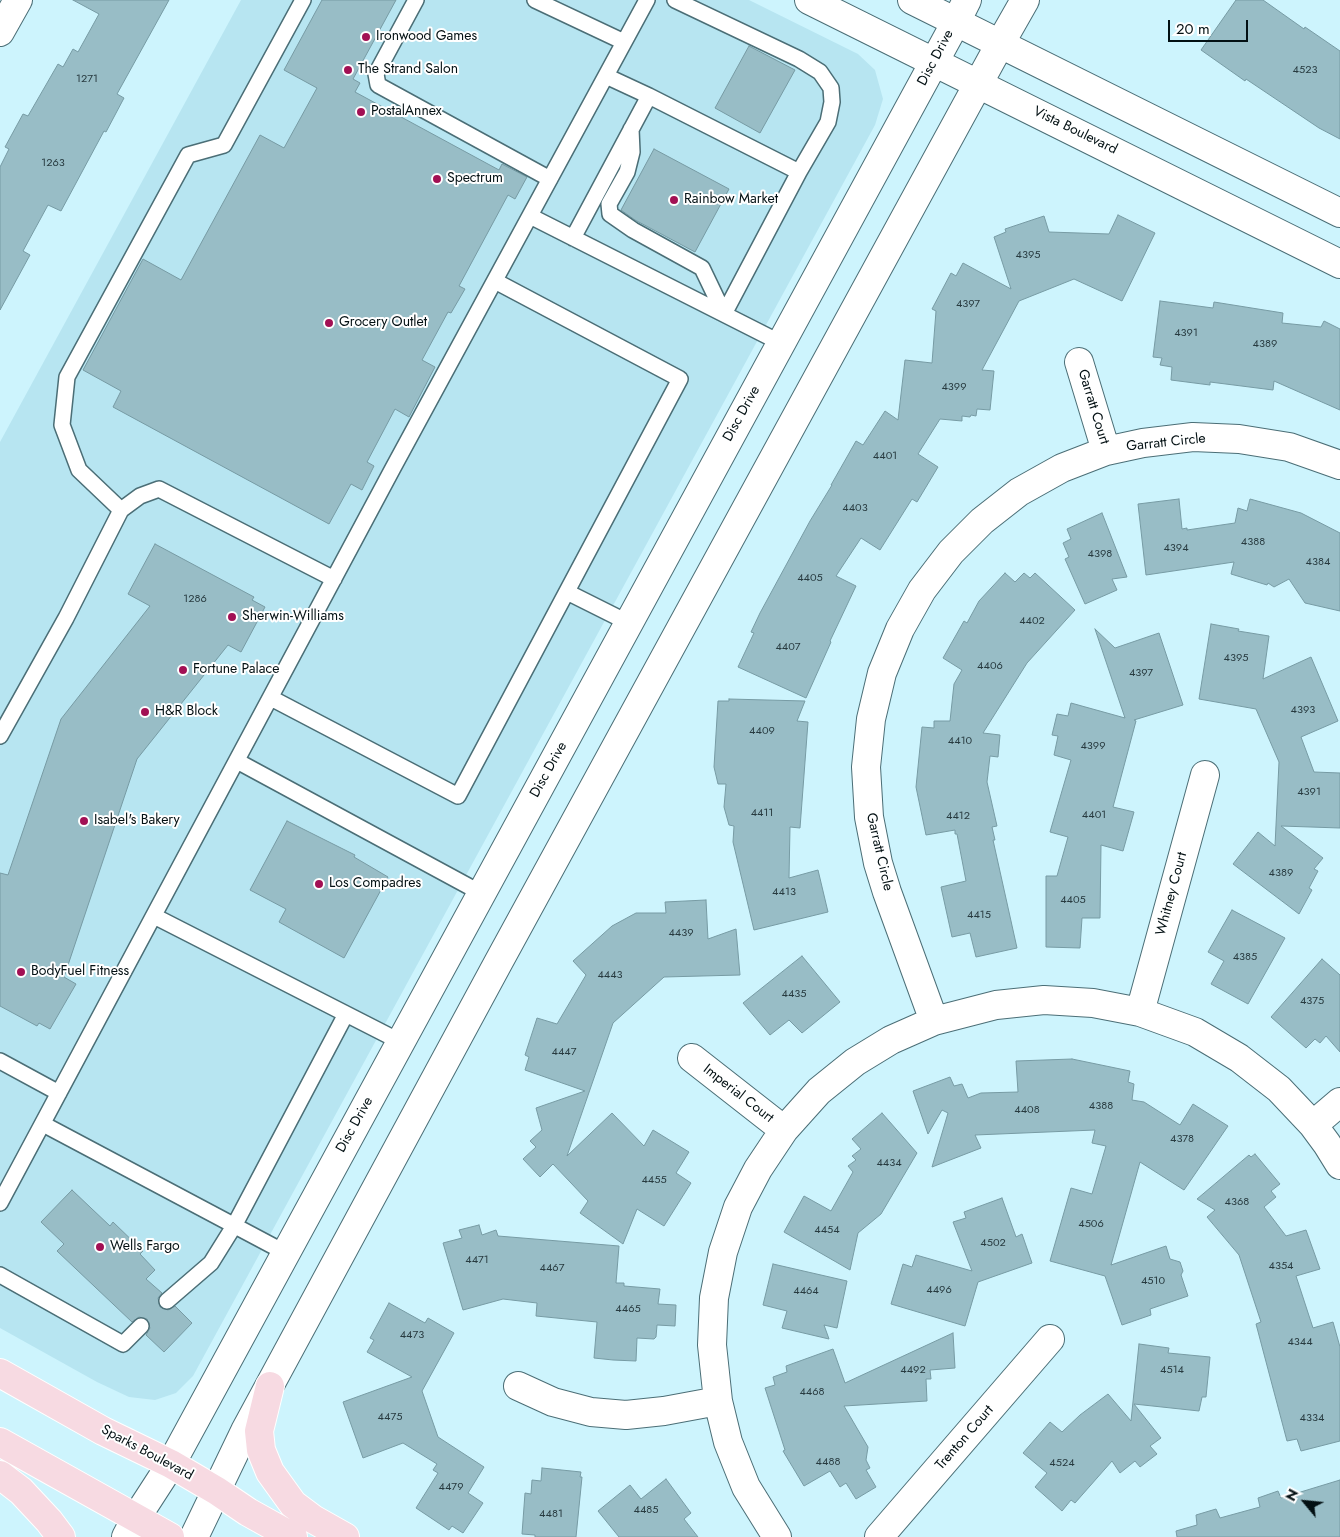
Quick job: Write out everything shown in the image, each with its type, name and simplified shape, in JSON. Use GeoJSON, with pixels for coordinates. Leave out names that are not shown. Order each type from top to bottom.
{"type":"FeatureCollection","features":[{"type":"Feature","properties":{"kind":"main road"},"geometry":{"type":"LineString","coordinates":[[0,32],[18,0]]}},
{"type":"Feature","properties":{"kind":"main road","name":"Vista Boulevard"},"geometry":{"type":"LineString","coordinates":[[809,0],[1340,264]]}},
{"type":"Feature","properties":{"kind":"main road"},"geometry":{"type":"LineString","coordinates":[[912,0],[962,11],[1000,44],[1340,213]]}},
{"type":"Feature","properties":{"kind":"main road"},"geometry":{"type":"LineString","coordinates":[[194,1537],[245,1432],[503,954],[1024,0]]}},
{"type":"Feature","properties":{"kind":"main road","name":"Disc Drive"},"geometry":{"type":"LineString","coordinates":[[131,1527],[171,1464],[962,11]]}},
{"type":"Feature","properties":{"kind":"main road","name":"Garratt Court"},"geometry":{"type":"LineString","coordinates":[[1079,362],[1106,451]]}},
{"type":"Feature","properties":{"kind":"main road","name":"Garratt Circle"},"geometry":{"type":"LineString","coordinates":[[934,1021],[878,862],[869,817],[866,767],[871,720],[882,673],[900,628],[922,590],[951,552],[969,533],[1019,492],[1062,468],[1106,451],[1143,442],[1193,437],[1239,438],[1288,447],[1340,465]]}},
{"type":"Feature","properties":{"kind":"main road","name":"Whitney Court"},"geometry":{"type":"LineString","coordinates":[[1140,1012],[1205,775]]}},
{"type":"Feature","properties":{"kind":"main road"},"geometry":{"type":"LineString","coordinates":[[777,1537],[746,1486],[728,1442],[718,1401],[712,1345],[714,1298],[723,1252],[738,1207],[758,1169],[784,1130],[819,1091],[855,1062],[891,1040],[934,1021],[996,1005],[1044,1000],[1093,1003],[1140,1012],[1194,1032],[1239,1058],[1279,1089],[1312,1124],[1340,1165]]}},
{"type":"Feature","properties":{"kind":"main road","name":"Imperial Court"},"geometry":{"type":"LineString","coordinates":[[692,1058],[784,1130]]}},
{"type":"Feature","properties":{"kind":"main road"},"geometry":{"type":"LineString","coordinates":[[1312,1124],[1340,1102]]}},
{"type":"Feature","properties":{"kind":"main road","name":"Trenton Court"},"geometry":{"type":"LineString","coordinates":[[879,1537],[1050,1339]]}},
{"type":"Feature","properties":{"kind":"main road","name":"Sparks Boulevard"},"geometry":{"type":"LineString","coordinates":[[0,1373],[103,1430],[171,1464],[248,1512],[293,1537]]}},
{"type":"Feature","properties":{"kind":"main road"},"geometry":{"type":"LineString","coordinates":[[270,1386],[259,1431],[261,1450],[270,1472],[293,1504],[313,1519],[344,1537]]}},
{"type":"Feature","properties":{"kind":"main road"},"geometry":{"type":"LineString","coordinates":[[518,1386],[554,1402],[591,1412],[626,1415],[664,1411],[718,1401]]}},
{"type":"Feature","properties":{"kind":"main road"},"geometry":{"type":"LineString","coordinates":[[0,1442],[131,1527],[170,1537]]}},
{"type":"Feature","properties":{"kind":"main road"},"geometry":{"type":"LineString","coordinates":[[0,1475],[21,1491],[49,1520],[61,1537]]}},
{"type":"Feature","properties":{"kind":"lane"},"geometry":{"type":"LineString","coordinates":[[121,510],[79,470],[62,424],[67,377],[188,155],[224,145],[303,0]]}},
{"type":"Feature","properties":{"kind":"lane"},"geometry":{"type":"LineString","coordinates":[[416,0],[376,74],[378,84],[550,179]]}},
{"type":"Feature","properties":{"kind":"lane"},"geometry":{"type":"LineString","coordinates":[[535,0],[624,42]]}},
{"type":"Feature","properties":{"kind":"lane"},"geometry":{"type":"LineString","coordinates":[[0,1203],[647,0]]}},
{"type":"Feature","properties":{"kind":"lane"},"geometry":{"type":"LineString","coordinates":[[675,0],[799,59],[820,72],[831,88],[832,102],[828,122],[799,172],[724,314]]}},
{"type":"Feature","properties":{"kind":"lane"},"geometry":{"type":"LineString","coordinates":[[606,76],[799,172]]}},
{"type":"Feature","properties":{"kind":"lane"},"geometry":{"type":"LineString","coordinates":[[572,238],[649,96]]}},
{"type":"Feature","properties":{"kind":"lane"},"geometry":{"type":"LineString","coordinates":[[631,129],[632,152],[627,172],[609,204],[610,214],[634,230],[702,268],[724,314]]}},
{"type":"Feature","properties":{"kind":"lane"},"geometry":{"type":"LineString","coordinates":[[530,216],[781,343]]}},
{"type":"Feature","properties":{"kind":"lane"},"geometry":{"type":"LineString","coordinates":[[271,698],[458,796],[680,379],[495,281]]}},
{"type":"Feature","properties":{"kind":"lane"},"geometry":{"type":"LineString","coordinates":[[0,736],[66,618],[121,510],[140,496],[158,489],[334,579]]}},
{"type":"Feature","properties":{"kind":"lane"},"geometry":{"type":"LineString","coordinates":[[566,592],[629,622]]}},
{"type":"Feature","properties":{"kind":"lane"},"geometry":{"type":"LineString","coordinates":[[237,761],[482,893]]}},
{"type":"Feature","properties":{"kind":"lane"},"geometry":{"type":"LineString","coordinates":[[154,916],[400,1042]]}},
{"type":"Feature","properties":{"kind":"lane"},"geometry":{"type":"LineString","coordinates":[[167,1301],[211,1262],[234,1226],[346,1014]]}},
{"type":"Feature","properties":{"kind":"lane"},"geometry":{"type":"LineString","coordinates":[[0,1061],[60,1093]]}},
{"type":"Feature","properties":{"kind":"lane"},"geometry":{"type":"LineString","coordinates":[[43,1124],[286,1253]]}},
{"type":"Feature","properties":{"kind":"lane"},"geometry":{"type":"LineString","coordinates":[[0,1275],[123,1344],[141,1326]]}},
{"type":"Feature","properties":{"kind":"shaded area"},"geometry":{"type":"Polygon","coordinates":[[[241,0],[749,0],[858,54],[875,70],[883,99],[875,125],[193,1376],[176,1393],[155,1400],[129,1397],[97,1382],[0,1328],[0,442],[241,0]]]}},
{"type":"Feature","properties":{"kind":"building"},"geometry":{"type":"Polygon","coordinates":[[[73,0],[169,0],[117,94],[124,98],[61,211],[48,205],[23,251],[30,255],[0,310],[0,167],[9,149],[5,147],[23,114],[28,116],[58,64],[63,67],[73,49],[78,52],[99,14],[73,0]]]}},
{"type":"Feature","properties":{"kind":"building"},"geometry":{"type":"Polygon","coordinates":[[[322,0],[396,0],[353,79],[360,83],[355,92],[499,170],[502,164],[527,177],[515,199],[508,195],[459,286],[465,289],[451,313],[448,312],[422,360],[435,367],[409,417],[395,409],[367,462],[374,466],[362,490],[351,484],[329,524],[113,407],[121,391],[83,370],[143,259],[181,280],[260,135],[284,148],[317,88],[284,70],[322,0]]]}},
{"type":"Feature","properties":{"kind":"building"},"geometry":{"type":"Polygon","coordinates":[[[1236,0],[1263,0],[1304,29],[1305,27],[1340,51],[1340,139],[1319,128],[1246,79],[1245,81],[1201,50],[1236,0]]]}},
{"type":"Feature","properties":{"kind":"building"},"geometry":{"type":"Polygon","coordinates":[[[749,46],[795,70],[760,133],[715,108],[749,46]]]}},
{"type":"Feature","properties":{"kind":"building","name":"Rainbow Market"},"geometry":{"type":"Polygon","coordinates":[[[654,149],[729,189],[695,252],[635,220],[621,210],[654,149]]]}},
{"type":"Feature","properties":{"kind":"building"},"geometry":{"type":"Polygon","coordinates":[[[1118,215],[1155,233],[1122,301],[1074,279],[1019,301],[982,370],[994,371],[990,410],[977,409],[976,416],[962,416],[962,421],[940,419],[918,454],[938,467],[917,502],[912,499],[880,550],[861,538],[836,576],[856,586],[806,698],[738,667],[754,633],[751,632],[760,613],[856,441],[863,445],[885,411],[898,420],[905,360],[932,363],[936,311],[932,309],[951,273],[956,276],[963,263],[1011,289],[994,237],[1006,232],[1005,229],[1044,216],[1049,232],[1109,234],[1118,215]]]}},
{"type":"Feature","properties":{"kind":"building"},"geometry":{"type":"Polygon","coordinates":[[[1160,301],[1213,308],[1214,302],[1283,313],[1282,323],[1321,327],[1324,321],[1340,329],[1340,410],[1274,381],[1273,390],[1210,382],[1210,385],[1171,380],[1172,367],[1160,365],[1162,358],[1153,357],[1160,301]]]}},
{"type":"Feature","properties":{"kind":"building"},"geometry":{"type":"Polygon","coordinates":[[[1179,499],[1182,529],[1187,528],[1187,530],[1235,523],[1238,508],[1247,511],[1250,499],[1301,513],[1340,533],[1340,611],[1305,603],[1289,579],[1274,587],[1268,583],[1267,585],[1231,574],[1234,562],[1146,575],[1138,504],[1179,499]]]}},
{"type":"Feature","properties":{"kind":"building"},"geometry":{"type":"Polygon","coordinates":[[[1102,513],[1127,577],[1112,579],[1117,590],[1085,604],[1065,559],[1069,557],[1063,543],[1071,539],[1067,529],[1102,513]]]}},
{"type":"Feature","properties":{"kind":"building"},"geometry":{"type":"Polygon","coordinates":[[[155,544],[254,597],[252,600],[265,607],[241,652],[228,645],[137,759],[64,977],[76,984],[50,1029],[39,1023],[37,1026],[0,1006],[0,873],[8,875],[61,719],[150,606],[128,594],[155,544]]]}},
{"type":"Feature","properties":{"kind":"building"},"geometry":{"type":"Polygon","coordinates":[[[1005,573],[1015,582],[1024,573],[1030,578],[1035,573],[1075,610],[1027,663],[983,733],[1000,735],[998,757],[990,756],[987,782],[997,826],[992,827],[995,840],[993,840],[1017,948],[976,957],[970,933],[952,937],[941,887],[966,881],[957,834],[955,834],[955,830],[926,835],[916,787],[922,727],[934,728],[934,721],[950,721],[954,684],[962,670],[943,658],[964,621],[967,623],[979,601],[1005,573]]]}},
{"type":"Feature","properties":{"kind":"building"},"geometry":{"type":"Polygon","coordinates":[[[1211,624],[1269,636],[1263,679],[1311,657],[1338,721],[1301,737],[1314,772],[1340,773],[1340,828],[1281,826],[1323,858],[1314,869],[1318,871],[1309,888],[1312,890],[1299,914],[1233,864],[1258,832],[1275,846],[1279,762],[1256,709],[1199,699],[1211,624]]]}},
{"type":"Feature","properties":{"kind":"building"},"geometry":{"type":"Polygon","coordinates":[[[1095,629],[1115,648],[1159,633],[1183,705],[1134,720],[1136,721],[1113,807],[1134,812],[1123,851],[1101,845],[1100,918],[1082,918],[1080,948],[1046,947],[1046,876],[1057,876],[1068,837],[1050,832],[1071,760],[1054,755],[1058,736],[1052,735],[1057,714],[1068,716],[1071,703],[1125,718],[1095,629]]]}},
{"type":"Feature","properties":{"kind":"building"},"geometry":{"type":"Polygon","coordinates":[[[729,699],[805,701],[797,721],[808,722],[800,828],[790,827],[789,878],[818,870],[828,912],[754,930],[733,842],[734,826],[729,825],[724,807],[726,784],[718,784],[714,767],[718,701],[729,701],[729,699]]]}},
{"type":"Feature","properties":{"kind":"building","name":"Los Compadres"},"geometry":{"type":"Polygon","coordinates":[[[287,821],[355,855],[354,857],[388,877],[344,958],[279,922],[286,909],[250,890],[287,821]]]}},
{"type":"Feature","properties":{"kind":"building"},"geometry":{"type":"Polygon","coordinates":[[[706,900],[708,939],[736,929],[740,975],[664,977],[613,1023],[567,1156],[612,1113],[644,1146],[653,1130],[689,1152],[676,1173],[691,1183],[664,1226],[637,1209],[623,1244],[580,1213],[588,1201],[553,1164],[540,1177],[523,1159],[536,1147],[530,1141],[542,1130],[536,1108],[585,1091],[525,1070],[529,1057],[525,1055],[537,1018],[557,1024],[586,975],[573,961],[612,926],[636,913],[666,913],[665,902],[706,900]]]}},
{"type":"Feature","properties":{"kind":"building"},"geometry":{"type":"Polygon","coordinates":[[[1232,910],[1285,938],[1248,1004],[1211,984],[1224,961],[1208,952],[1232,910]]]}},
{"type":"Feature","properties":{"kind":"building"},"geometry":{"type":"Polygon","coordinates":[[[802,956],[840,1002],[802,1033],[789,1020],[770,1035],[743,1003],[802,956]]]}},
{"type":"Feature","properties":{"kind":"building"},"geometry":{"type":"Polygon","coordinates":[[[1322,959],[1340,975],[1340,1052],[1326,1036],[1320,1043],[1315,1039],[1306,1048],[1271,1017],[1322,959]]]}},
{"type":"Feature","properties":{"kind":"building"},"geometry":{"type":"Polygon","coordinates":[[[1072,1059],[1130,1071],[1128,1082],[1134,1084],[1132,1100],[1144,1102],[1180,1125],[1193,1104],[1228,1126],[1184,1190],[1140,1162],[1111,1265],[1166,1246],[1170,1259],[1180,1262],[1183,1271],[1181,1275],[1188,1296],[1150,1309],[1151,1315],[1122,1325],[1105,1276],[1050,1261],[1071,1188],[1092,1194],[1106,1146],[1092,1143],[1095,1130],[975,1135],[981,1148],[932,1167],[948,1113],[942,1110],[928,1134],[913,1091],[950,1077],[954,1086],[962,1084],[968,1098],[981,1093],[1018,1092],[1016,1061],[1072,1059]]]}},
{"type":"Feature","properties":{"kind":"building"},"geometry":{"type":"Polygon","coordinates":[[[882,1113],[917,1153],[881,1214],[858,1233],[850,1270],[784,1232],[804,1196],[831,1211],[853,1172],[848,1166],[856,1160],[852,1156],[861,1149],[852,1139],[882,1113]]]}},
{"type":"Feature","properties":{"kind":"building"},"geometry":{"type":"Polygon","coordinates":[[[1255,1154],[1280,1184],[1271,1191],[1276,1197],[1264,1207],[1286,1236],[1306,1230],[1320,1269],[1296,1276],[1313,1328],[1333,1322],[1340,1347],[1340,1441],[1301,1451],[1297,1439],[1287,1441],[1256,1324],[1261,1322],[1239,1255],[1207,1217],[1215,1210],[1197,1199],[1249,1155],[1251,1157],[1255,1154]]]}},
{"type":"Feature","properties":{"kind":"building","name":"Wells Fargo"},"geometry":{"type":"Polygon","coordinates":[[[72,1190],[110,1226],[113,1222],[143,1251],[140,1254],[155,1270],[146,1279],[162,1293],[158,1298],[160,1307],[168,1310],[175,1306],[192,1323],[164,1352],[146,1335],[150,1328],[147,1319],[139,1317],[132,1322],[57,1251],[64,1244],[41,1222],[72,1190]]]}},
{"type":"Feature","properties":{"kind":"building"},"geometry":{"type":"Polygon","coordinates":[[[1002,1198],[1016,1237],[1022,1234],[1032,1263],[978,1282],[965,1326],[891,1304],[903,1264],[912,1267],[916,1255],[972,1271],[953,1222],[966,1218],[964,1212],[1002,1198]]]}},
{"type":"Feature","properties":{"kind":"building"},"geometry":{"type":"Polygon","coordinates":[[[479,1225],[482,1235],[496,1230],[498,1236],[619,1246],[616,1283],[624,1283],[624,1286],[660,1289],[658,1304],[676,1305],[675,1326],[657,1325],[656,1337],[654,1339],[637,1338],[636,1361],[613,1360],[594,1358],[597,1322],[536,1316],[537,1303],[503,1299],[463,1310],[443,1243],[462,1238],[459,1230],[479,1225]]]}},
{"type":"Feature","properties":{"kind":"building"},"geometry":{"type":"Polygon","coordinates":[[[773,1264],[847,1281],[837,1328],[824,1325],[829,1339],[782,1328],[787,1311],[763,1305],[773,1264]]]}},
{"type":"Feature","properties":{"kind":"building"},"geometry":{"type":"Polygon","coordinates":[[[389,1303],[425,1323],[428,1318],[454,1333],[422,1391],[438,1437],[484,1467],[468,1493],[483,1503],[463,1533],[452,1526],[449,1530],[416,1508],[438,1473],[433,1470],[437,1464],[403,1443],[363,1458],[343,1402],[412,1377],[367,1352],[374,1340],[370,1338],[389,1303]]]}},
{"type":"Feature","properties":{"kind":"building"},"geometry":{"type":"Polygon","coordinates":[[[953,1333],[955,1368],[930,1370],[931,1379],[926,1379],[927,1401],[844,1406],[868,1447],[866,1460],[870,1468],[866,1470],[876,1487],[856,1499],[846,1483],[840,1487],[830,1471],[804,1486],[783,1451],[785,1450],[765,1388],[775,1385],[773,1377],[787,1372],[786,1366],[833,1349],[845,1383],[953,1333]]]}},
{"type":"Feature","properties":{"kind":"building"},"geometry":{"type":"Polygon","coordinates":[[[1139,1344],[1169,1348],[1168,1353],[1210,1357],[1206,1397],[1202,1397],[1199,1411],[1134,1404],[1161,1438],[1150,1446],[1157,1454],[1140,1467],[1135,1461],[1120,1473],[1112,1461],[1075,1503],[1071,1500],[1062,1511],[1035,1487],[1047,1473],[1023,1453],[1050,1422],[1062,1432],[1080,1415],[1108,1394],[1131,1421],[1139,1344]]]}},
{"type":"Feature","properties":{"kind":"building"},"geometry":{"type":"Polygon","coordinates":[[[542,1468],[581,1472],[576,1537],[535,1537],[535,1535],[522,1534],[525,1493],[531,1494],[532,1480],[541,1481],[542,1468]]]}},
{"type":"Feature","properties":{"kind":"building"},"geometry":{"type":"Polygon","coordinates":[[[666,1479],[691,1513],[684,1519],[698,1537],[619,1537],[598,1511],[630,1485],[641,1499],[666,1479]]]}},
{"type":"Feature","properties":{"kind":"building"},"geometry":{"type":"Polygon","coordinates":[[[1340,1480],[1340,1537],[1177,1537],[1176,1531],[1197,1525],[1196,1515],[1216,1509],[1220,1518],[1260,1507],[1258,1498],[1278,1491],[1281,1498],[1340,1480]]]}},
{"type":"Feature","properties":{"kind":"place","name":"Ironwood Games"},"geometry":{"type":"Point","coordinates":[366,37]}},
{"type":"Feature","properties":{"kind":"place","name":"The Strand Salon"},"geometry":{"type":"Point","coordinates":[348,70]}},
{"type":"Feature","properties":{"kind":"place","name":"PostalAnnex"},"geometry":{"type":"Point","coordinates":[361,112]}},
{"type":"Feature","properties":{"kind":"place","name":"Spectrum"},"geometry":{"type":"Point","coordinates":[437,179]}},
{"type":"Feature","properties":{"kind":"place","name":"Rainbow Market"},"geometry":{"type":"Point","coordinates":[674,200]}},
{"type":"Feature","properties":{"kind":"place","name":"Grocery Outlet"},"geometry":{"type":"Point","coordinates":[329,323]}},
{"type":"Feature","properties":{"kind":"place","name":"Sherwin-Williams"},"geometry":{"type":"Point","coordinates":[232,617]}},
{"type":"Feature","properties":{"kind":"place","name":"Fortune Palace"},"geometry":{"type":"Point","coordinates":[183,670]}},
{"type":"Feature","properties":{"kind":"place","name":"H&R Block"},"geometry":{"type":"Point","coordinates":[145,712]}},
{"type":"Feature","properties":{"kind":"place","name":"Isabel's Bakery"},"geometry":{"type":"Point","coordinates":[84,821]}},
{"type":"Feature","properties":{"kind":"place","name":"Los Compadres"},"geometry":{"type":"Point","coordinates":[319,884]}},
{"type":"Feature","properties":{"kind":"place","name":"BodyFuel Fitness"},"geometry":{"type":"Point","coordinates":[21,972]}},
{"type":"Feature","properties":{"kind":"place","name":"Wells Fargo"},"geometry":{"type":"Point","coordinates":[100,1247]}}]}
